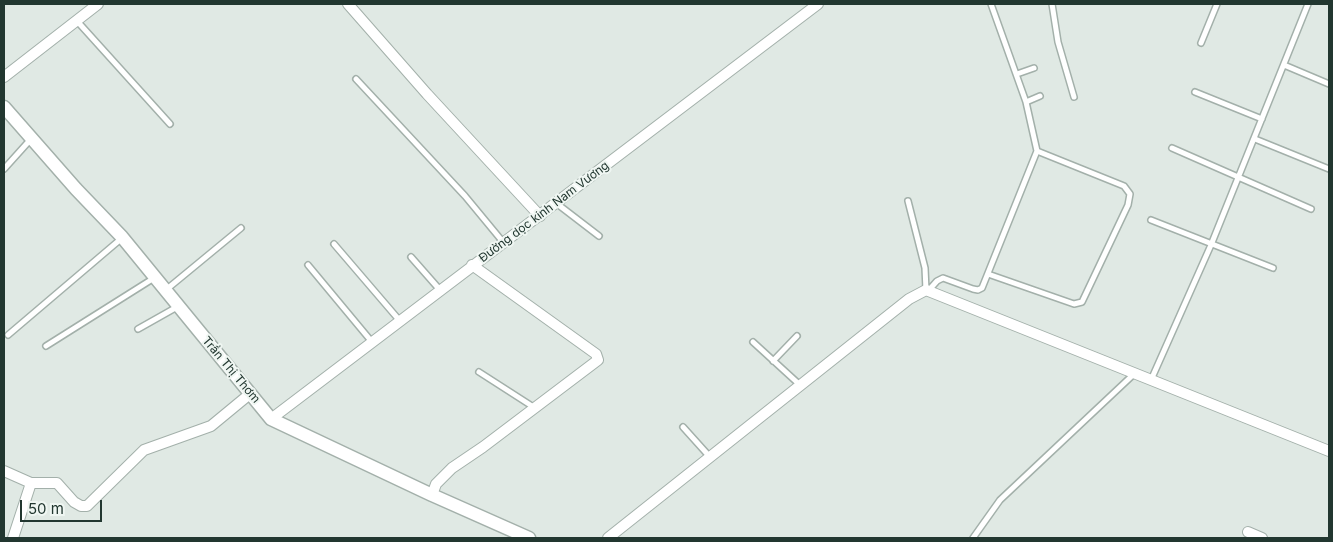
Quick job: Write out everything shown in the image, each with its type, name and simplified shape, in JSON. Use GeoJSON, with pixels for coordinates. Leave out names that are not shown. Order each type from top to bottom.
{"type":"FeatureCollection","features":[{"type":"Feature","properties":{"kind":"street"},"geometry":{"type":"LineString","coordinates":[[5,76],[98,4]]}},
{"type":"Feature","properties":{"kind":"street"},"geometry":{"type":"LineString","coordinates":[[348,4],[427,94],[540,216]]}},
{"type":"Feature","properties":{"kind":"street","name":"Đường dọc kinh Nam Vương"},"geometry":{"type":"LineString","coordinates":[[271,419],[818,4]]}},
{"type":"Feature","properties":{"kind":"street","name":"Trần Thị Thơm"},"geometry":{"type":"LineString","coordinates":[[4,107],[122,237],[164,291],[271,419],[432,496],[529,538]]}},
{"type":"Feature","properties":{"kind":"street"},"geometry":{"type":"LineString","coordinates":[[432,496],[436,484],[452,468],[596,363],[598,357],[472,265]]}},
{"type":"Feature","properties":{"kind":"street"},"geometry":{"type":"LineString","coordinates":[[608,538],[909,299],[928,290],[1329,451]]}},
{"type":"Feature","properties":{"kind":"street"},"geometry":{"type":"LineString","coordinates":[[4,471],[31,484],[57,483],[74,502],[81,506],[87,506],[144,450],[211,426],[251,394]]}},
{"type":"Feature","properties":{"kind":"street"},"geometry":{"type":"LineString","coordinates":[[12,538],[31,484]]}},
{"type":"Feature","properties":{"kind":"street"},"geometry":{"type":"LineString","coordinates":[[1248,532],[1262,538]]}},
{"type":"Feature","properties":{"kind":"lane"},"geometry":{"type":"LineString","coordinates":[[928,290],[943,278],[978,290],[988,274],[1013,206],[1037,151],[1026,102],[991,4]]}},
{"type":"Feature","properties":{"kind":"lane"},"geometry":{"type":"LineString","coordinates":[[1052,4],[1058,42],[1074,97]]}},
{"type":"Feature","properties":{"kind":"lane"},"geometry":{"type":"LineString","coordinates":[[1201,43],[1217,4]]}},
{"type":"Feature","properties":{"kind":"lane"},"geometry":{"type":"LineString","coordinates":[[1151,380],[1240,177],[1308,4]]}},
{"type":"Feature","properties":{"kind":"lane"},"geometry":{"type":"LineString","coordinates":[[77,20],[170,124]]}},
{"type":"Feature","properties":{"kind":"lane"},"geometry":{"type":"LineString","coordinates":[[1284,65],[1329,84]]}},
{"type":"Feature","properties":{"kind":"lane"},"geometry":{"type":"LineString","coordinates":[[1017,74],[1034,68]]}},
{"type":"Feature","properties":{"kind":"lane"},"geometry":{"type":"LineString","coordinates":[[356,79],[465,196],[503,242]]}},
{"type":"Feature","properties":{"kind":"lane"},"geometry":{"type":"LineString","coordinates":[[1196,92],[1262,119]]}},
{"type":"Feature","properties":{"kind":"lane"},"geometry":{"type":"LineString","coordinates":[[1026,102],[1040,96]]}},
{"type":"Feature","properties":{"kind":"lane"},"geometry":{"type":"LineString","coordinates":[[4,169],[31,138]]}},
{"type":"Feature","properties":{"kind":"lane"},"geometry":{"type":"LineString","coordinates":[[1255,139],[1329,169]]}},
{"type":"Feature","properties":{"kind":"lane"},"geometry":{"type":"LineString","coordinates":[[1172,148],[1311,209]]}},
{"type":"Feature","properties":{"kind":"lane"},"geometry":{"type":"LineString","coordinates":[[988,274],[1074,304],[1082,302],[1128,205],[1130,194],[1124,186],[1037,151]]}},
{"type":"Feature","properties":{"kind":"lane"},"geometry":{"type":"LineString","coordinates":[[908,202],[925,268],[928,290]]}},
{"type":"Feature","properties":{"kind":"lane"},"geometry":{"type":"LineString","coordinates":[[556,204],[599,236]]}},
{"type":"Feature","properties":{"kind":"lane"},"geometry":{"type":"LineString","coordinates":[[1151,220],[1273,268]]}},
{"type":"Feature","properties":{"kind":"lane"},"geometry":{"type":"LineString","coordinates":[[164,291],[241,228]]}},
{"type":"Feature","properties":{"kind":"lane"},"geometry":{"type":"LineString","coordinates":[[8,335],[122,237]]}},
{"type":"Feature","properties":{"kind":"lane"},"geometry":{"type":"LineString","coordinates":[[334,244],[400,321]]}},
{"type":"Feature","properties":{"kind":"lane"},"geometry":{"type":"LineString","coordinates":[[411,257],[440,290]]}},
{"type":"Feature","properties":{"kind":"lane"},"geometry":{"type":"LineString","coordinates":[[308,265],[373,342]]}},
{"type":"Feature","properties":{"kind":"lane"},"geometry":{"type":"LineString","coordinates":[[46,346],[154,278]]}},
{"type":"Feature","properties":{"kind":"lane"},"geometry":{"type":"LineString","coordinates":[[138,329],[178,306]]}},
{"type":"Feature","properties":{"kind":"lane"},"geometry":{"type":"LineString","coordinates":[[773,361],[797,336]]}},
{"type":"Feature","properties":{"kind":"lane"},"geometry":{"type":"LineString","coordinates":[[753,342],[800,386]]}},
{"type":"Feature","properties":{"kind":"lane"},"geometry":{"type":"LineString","coordinates":[[479,372],[535,408]]}},
{"type":"Feature","properties":{"kind":"lane"},"geometry":{"type":"LineString","coordinates":[[973,538],[1000,500],[1134,373]]}},
{"type":"Feature","properties":{"kind":"lane"},"geometry":{"type":"LineString","coordinates":[[683,427],[710,458]]}}]}
